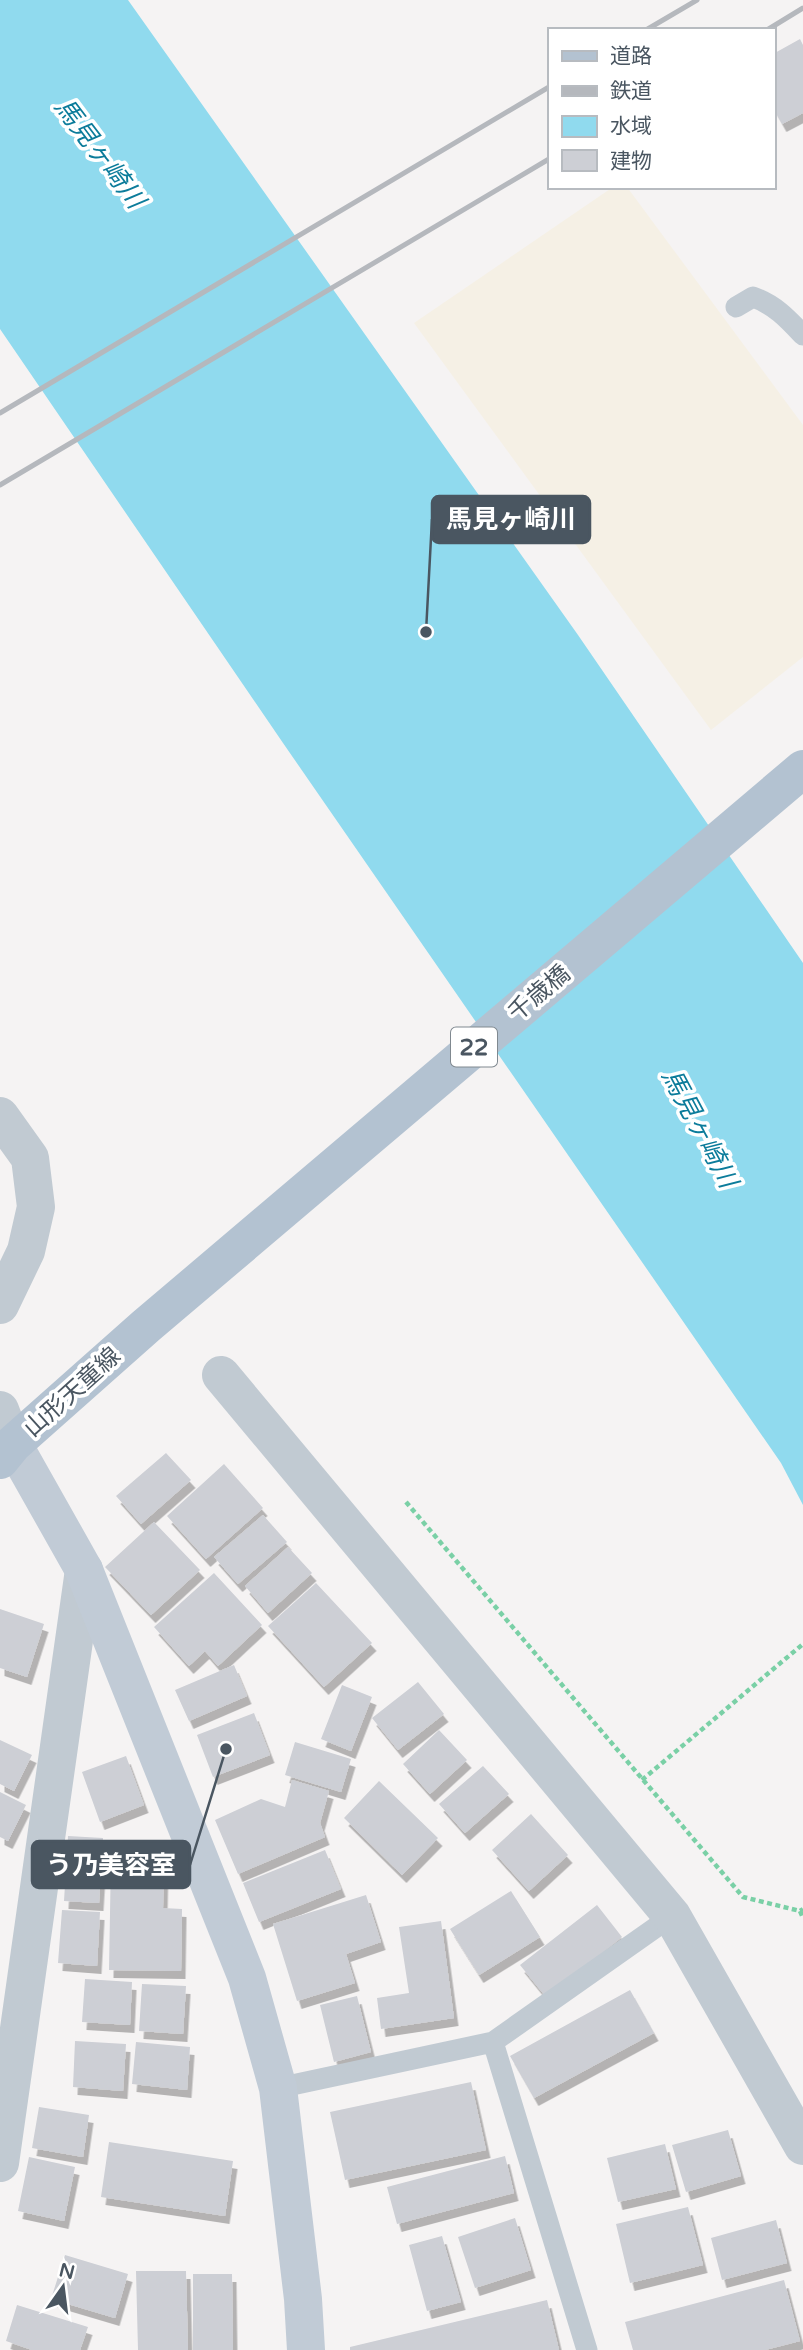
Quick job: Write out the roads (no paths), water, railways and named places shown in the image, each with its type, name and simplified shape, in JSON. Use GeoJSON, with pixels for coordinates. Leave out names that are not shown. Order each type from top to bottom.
{"type":"FeatureCollection","features":[{"type":"Feature","properties":{"kind":"main road","name":"千歳橋"},"geometry":{"type":"LineString","coordinates":[[146,1326],[803,769]]}},
{"type":"Feature","properties":{"kind":"main road","name":"山形天童線"},"geometry":{"type":"LineString","coordinates":[[4,1438],[146,1326]]}},
{"type":"Feature","properties":{"kind":"street"},"geometry":{"type":"LineString","coordinates":[[0,1116],[30,1158],[36,1207],[26,1251],[0,1305]]}},
{"type":"Feature","properties":{"kind":"street"},"geometry":{"type":"LineString","coordinates":[[221,1375],[672,1916],[803,2146]]}},
{"type":"Feature","properties":{"kind":"street"},"geometry":{"type":"LineString","coordinates":[[4,1438],[84,1570],[247,1978],[278,2088],[303,2299],[306,2350]]}},
{"type":"Feature","properties":{"kind":"street"},"geometry":{"type":"LineString","coordinates":[[0,2163],[4,2113],[84,1570]]}},
{"type":"Feature","properties":{"kind":"lane"},"geometry":{"type":"LineString","coordinates":[[736,307],[753,297],[769,302],[803,335]]}},
{"type":"Feature","properties":{"kind":"lane"},"geometry":{"type":"LineString","coordinates":[[278,2088],[493,2042],[672,1916]]}},
{"type":"Feature","properties":{"kind":"lane"},"geometry":{"type":"LineString","coordinates":[[493,2042],[587,2350]]}},
{"type":"Feature","properties":{"kind":"water"},"geometry":{"type":"Polygon","coordinates":[[[0,0],[128,0],[578,635],[803,963],[803,1505],[781,1463],[0,329],[0,0]]]}},
{"type":"Feature","properties":{"kind":"railway"},"geometry":{"type":"LineString","coordinates":[[649,28],[697,0]]}},
{"type":"Feature","properties":{"kind":"railway"},"geometry":{"type":"LineString","coordinates":[[770,28],[803,8]]}},
{"type":"Feature","properties":{"kind":"railway"},"geometry":{"type":"LineString","coordinates":[[0,413],[548,88]]}},
{"type":"Feature","properties":{"kind":"railway"},"geometry":{"type":"LineString","coordinates":[[0,485],[548,160]]}},
{"type":"Feature","properties":{"kind":"place","name":"馬見ヶ崎川"},"geometry":{"type":"Point","coordinates":[426,632]}},
{"type":"Feature","properties":{"kind":"place","name":"う乃美容室"},"geometry":{"type":"Point","coordinates":[226,1749]}}]}
